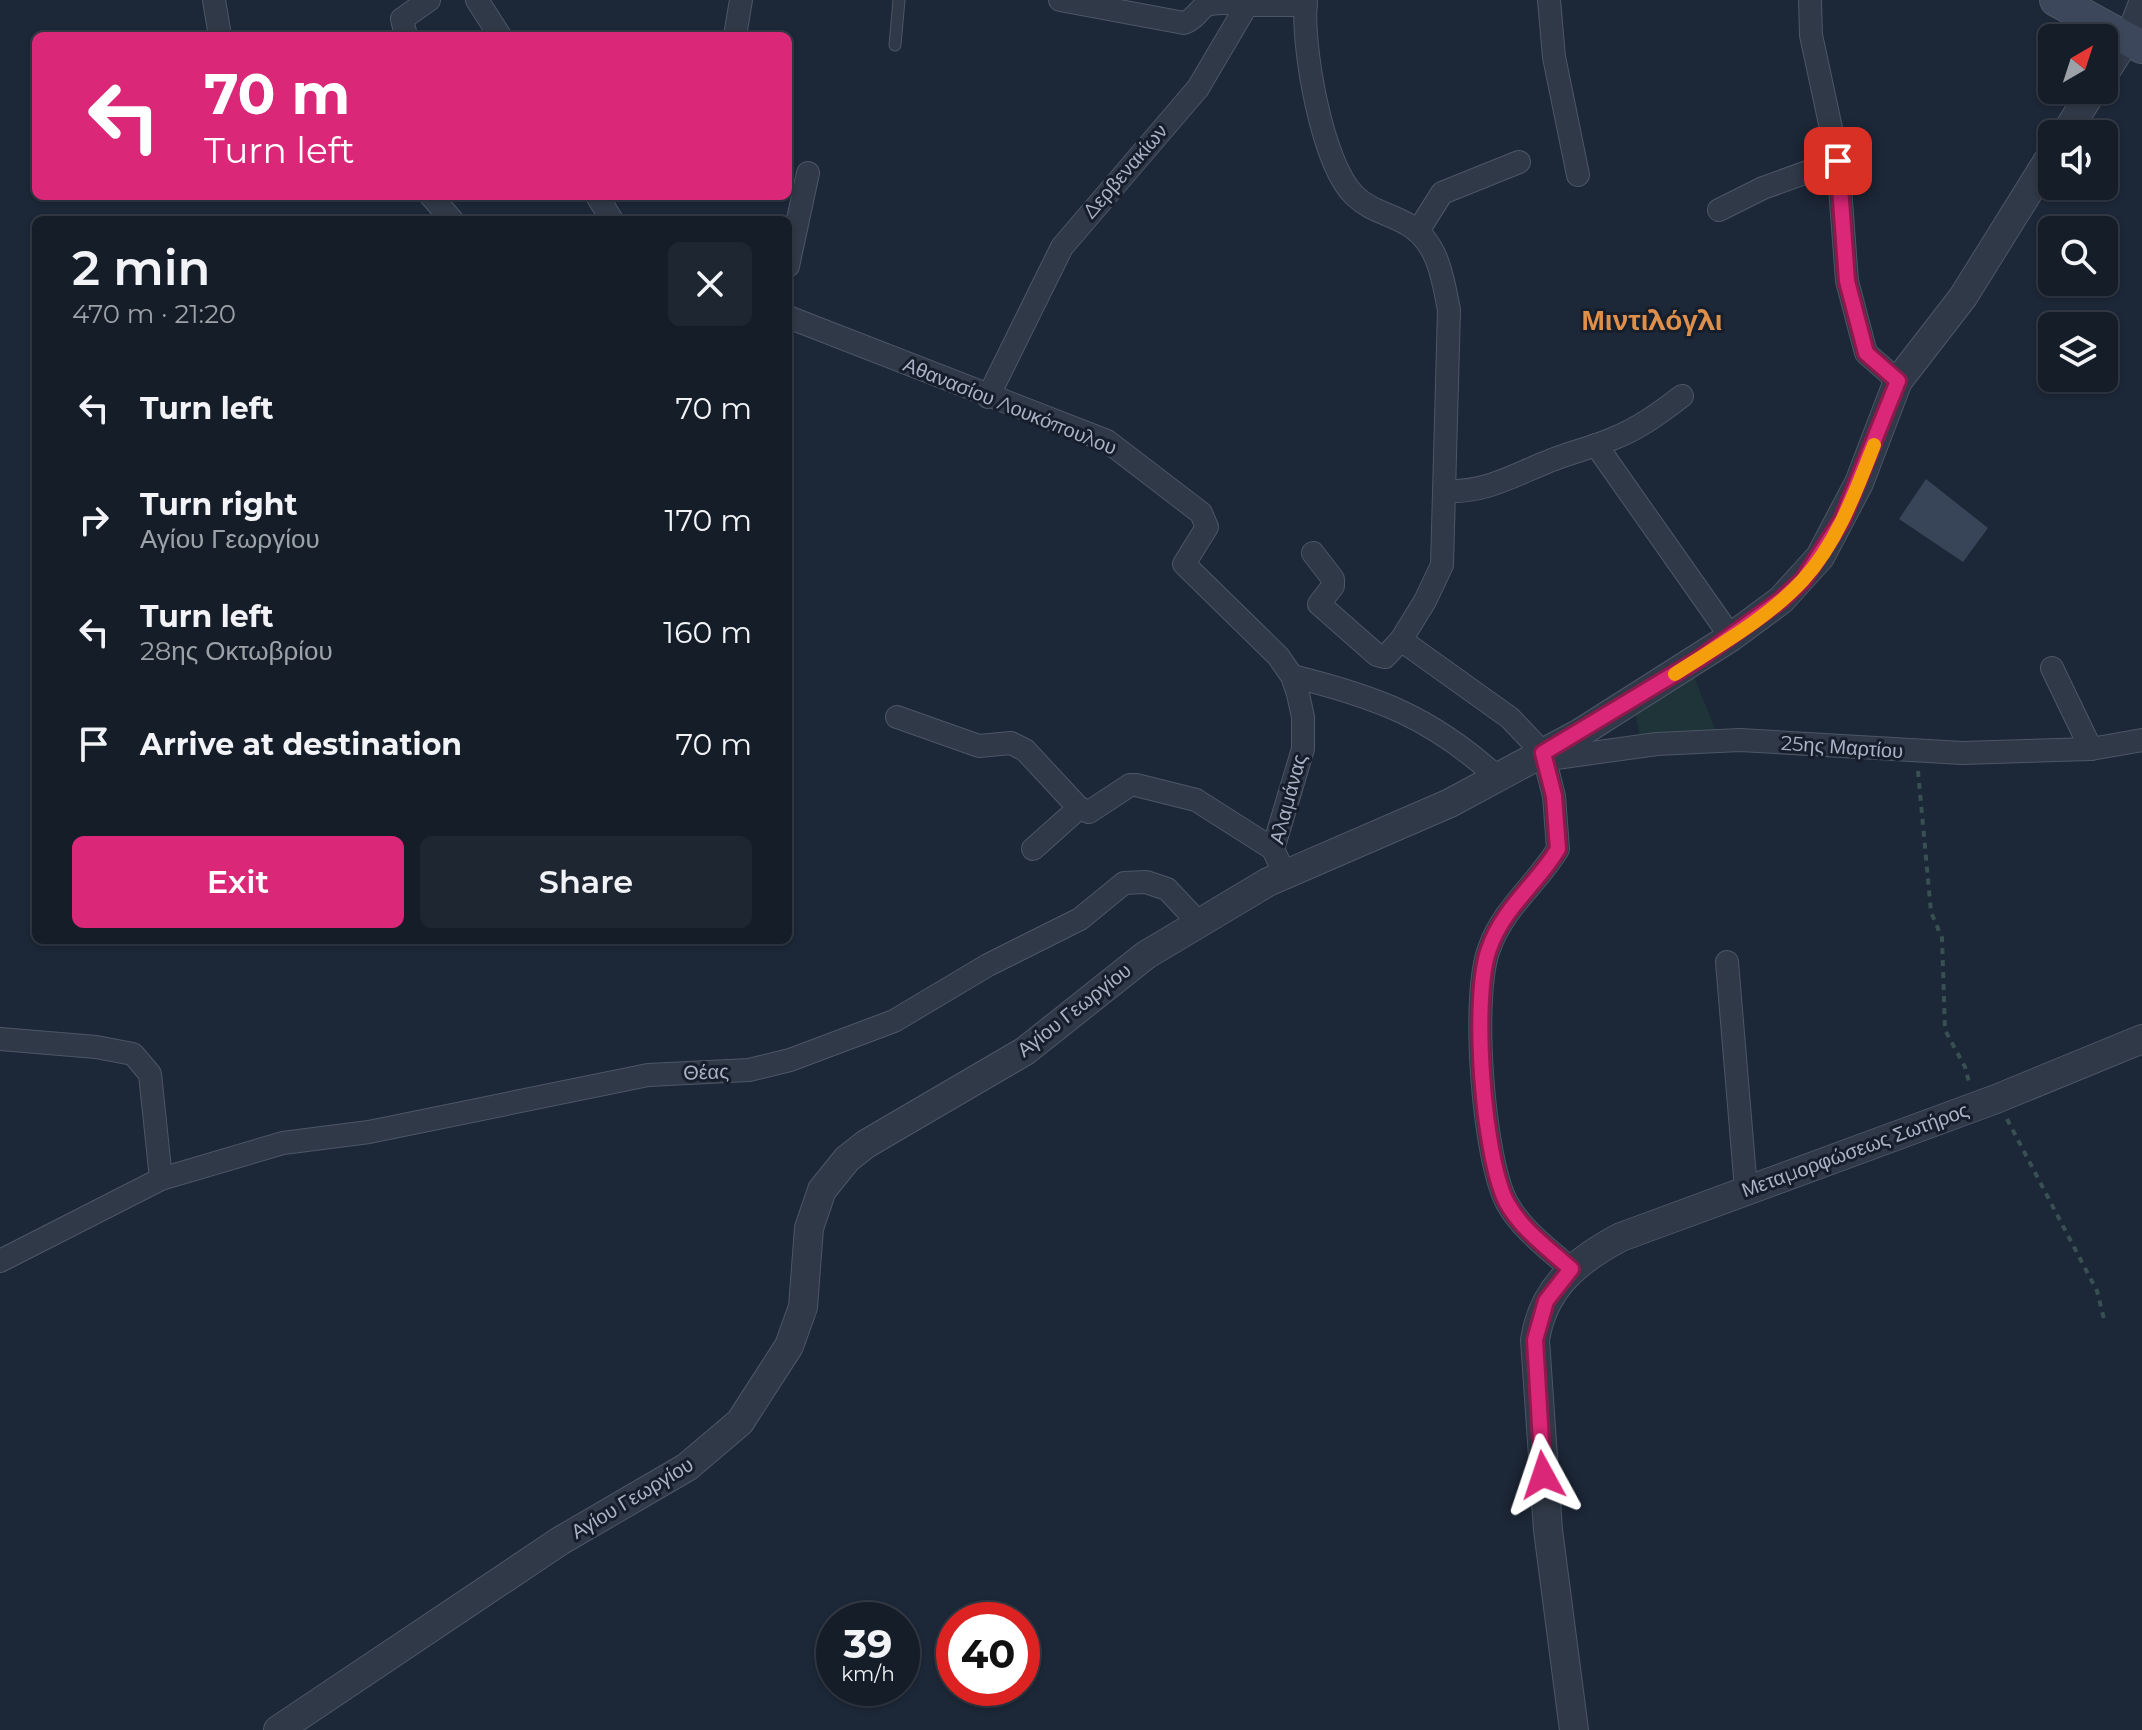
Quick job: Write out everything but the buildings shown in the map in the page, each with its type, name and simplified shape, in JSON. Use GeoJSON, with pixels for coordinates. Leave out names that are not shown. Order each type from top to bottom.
{"type":"FeatureCollection","features":[{"type":"Feature","properties":{"kind":"main road"},"geometry":{"type":"LineString","coordinates":[[2056,0],[2134,43]]}},
{"type":"Feature","properties":{"kind":"street"},"geometry":{"type":"LineString","coordinates":[[214,0],[219,32]]}},
{"type":"Feature","properties":{"kind":"street"},"geometry":{"type":"LineString","coordinates":[[405,32],[402,19],[429,0]]}},
{"type":"Feature","properties":{"kind":"street"},"geometry":{"type":"LineString","coordinates":[[477,0],[497,32]]}},
{"type":"Feature","properties":{"kind":"street"},"geometry":{"type":"LineString","coordinates":[[736,32],[741,0]]}},
{"type":"Feature","properties":{"kind":"street"},"geometry":{"type":"LineString","coordinates":[[1060,0],[1184,23],[1194,19],[1205,6],[1219,2],[1247,5],[1306,2],[1319,116],[1341,181],[1368,207],[1418,231],[1428,241],[1442,274],[1449,310],[1442,565],[1401,640],[1385,657],[1377,655],[1319,604],[1333,586],[1333,579],[1313,553]]}},
{"type":"Feature","properties":{"kind":"street"},"geometry":{"type":"LineString","coordinates":[[1549,0],[1554,57],[1578,175]]}},
{"type":"Feature","properties":{"kind":"street"},"geometry":{"type":"LineString","coordinates":[[1810,0],[1811,35],[1838,161],[1847,281],[1866,353],[1898,381]]}},
{"type":"Feature","properties":{"kind":"street"},"geometry":{"type":"LineString","coordinates":[[2118,60],[2134,43],[2141,0]]}},
{"type":"Feature","properties":{"kind":"street","name":"Δερβενακίων"},"geometry":{"type":"LineString","coordinates":[[988,397],[1062,247],[1198,88],[1247,5]]}},
{"type":"Feature","properties":{"kind":"street"},"geometry":{"type":"LineString","coordinates":[[1719,210],[1763,188],[1838,161]]}},
{"type":"Feature","properties":{"kind":"street"},"geometry":{"type":"LineString","coordinates":[[1418,231],[1442,193],[1519,162]]}},
{"type":"Feature","properties":{"kind":"street"},"geometry":{"type":"LineString","coordinates":[[792,247],[808,173]]}},
{"type":"Feature","properties":{"kind":"street","name":"Αγίου Γεωργίου"},"geometry":{"type":"LineString","coordinates":[[278,1730],[533,1558],[636,1499],[715,1445],[740,1422],[789,1346],[803,1307],[809,1228],[816,1204],[847,1159],[921,1109],[1025,1051],[1146,955],[1199,923],[1278,861],[1450,803],[1624,707],[1731,637],[1781,600],[1820,557],[1859,483],[1898,381],[1963,297],[2038,176]]}},
{"type":"Feature","properties":{"kind":"street"},"geometry":{"type":"LineString","coordinates":[[434,200],[448,216]]}},
{"type":"Feature","properties":{"kind":"street","name":"Αθανασίου Λουκόπουλου"},"geometry":{"type":"LineString","coordinates":[[792,319],[1107,441],[1201,513],[1207,527],[1186,558],[1184,564],[1188,572],[1278,656],[1292,676]]}},
{"type":"Feature","properties":{"kind":"street"},"geometry":{"type":"LineString","coordinates":[[1446,491],[1473,492],[1596,445],[1647,422],[1682,396]]}},
{"type":"Feature","properties":{"kind":"street"},"geometry":{"type":"LineString","coordinates":[[1596,445],[1731,637]]}},
{"type":"Feature","properties":{"kind":"street"},"geometry":{"type":"LineString","coordinates":[[1401,640],[1510,718],[1543,753],[1554,796],[1558,849],[1503,918],[1489,949],[1479,1008],[1495,1175],[1508,1205],[1533,1236],[1571,1269]]}},
{"type":"Feature","properties":{"kind":"street"},"geometry":{"type":"LineString","coordinates":[[2052,668],[2091,749]]}},
{"type":"Feature","properties":{"kind":"street"},"geometry":{"type":"LineString","coordinates":[[1292,676],[1345,689],[1426,722],[1497,777]]}},
{"type":"Feature","properties":{"kind":"street","name":"Αλαμάνας"},"geometry":{"type":"LineString","coordinates":[[1278,861],[1303,749],[1303,717],[1292,676]]}},
{"type":"Feature","properties":{"kind":"street"},"geometry":{"type":"LineString","coordinates":[[897,717],[979,746],[1011,743],[1025,750],[1079,808],[1089,812],[1130,785],[1190,797],[1278,861]]}},
{"type":"Feature","properties":{"kind":"street","name":"25ης Μαρτίου"},"geometry":{"type":"LineString","coordinates":[[1543,753],[1556,758],[1657,744],[1740,740],[1917,753],[2091,749],[2142,740]]}},
{"type":"Feature","properties":{"kind":"street"},"geometry":{"type":"LineString","coordinates":[[1033,849],[1079,808]]}},
{"type":"Feature","properties":{"kind":"street","name":"Θέας"},"geometry":{"type":"LineString","coordinates":[[0,1261],[161,1179],[283,1143],[369,1132],[648,1075],[749,1070],[790,1060],[894,1021],[1027,943],[1080,919],[1124,883],[1146,882],[1167,889],[1199,923]]}},
{"type":"Feature","properties":{"kind":"street"},"geometry":{"type":"LineString","coordinates":[[1727,962],[1746,1189]]}},
{"type":"Feature","properties":{"kind":"street"},"geometry":{"type":"LineString","coordinates":[[0,1039],[96,1047],[133,1054],[150,1074],[161,1179]]}},
{"type":"Feature","properties":{"kind":"street","name":"Μεταμορφώσεως Σωτήρος"},"geometry":{"type":"LineString","coordinates":[[1574,1730],[1548,1530],[1535,1340],[1546,1301],[1571,1269],[1621,1237],[1986,1102],[2142,1039]]}},
{"type":"Feature","properties":{"kind":"lane"},"geometry":{"type":"LineString","coordinates":[[895,45],[899,0]]}},
{"type":"Feature","properties":{"kind":"path"},"geometry":{"type":"LineString","coordinates":[[1917,753],[1931,912],[1942,938],[1945,1030],[2097,1291],[2104,1319]]}},
{"type":"Feature","properties":{"kind":"green space"},"geometry":{"type":"Polygon","coordinates":[[[1693,674],[1717,734],[1641,742],[1635,712],[1693,674]]]}},
{"type":"Feature","properties":{"kind":"slow traffic"},"geometry":{"type":"LineString","coordinates":[[1675,674],[1731,637],[1803,580],[1842,520],[1874,445]]}},
{"type":"Feature","properties":{"kind":"district","name":"Μιντιλόγλι"},"geometry":{"type":"Point","coordinates":[1652,320]}},
{"type":"Feature","properties":{"kind":"route"},"geometry":{"type":"LineString","coordinates":[[1543,1475],[1535,1340],[1538,1318],[1546,1301],[1571,1269],[1533,1236],[1508,1205],[1495,1175],[1482,1066],[1479,1008],[1482,976],[1489,949],[1503,918],[1558,849],[1560,839],[1554,796],[1543,753],[1668,679],[1781,600],[1803,580],[1820,557],[1859,483],[1898,381],[1884,372],[1866,353],[1847,281],[1838,161]]}}]}
